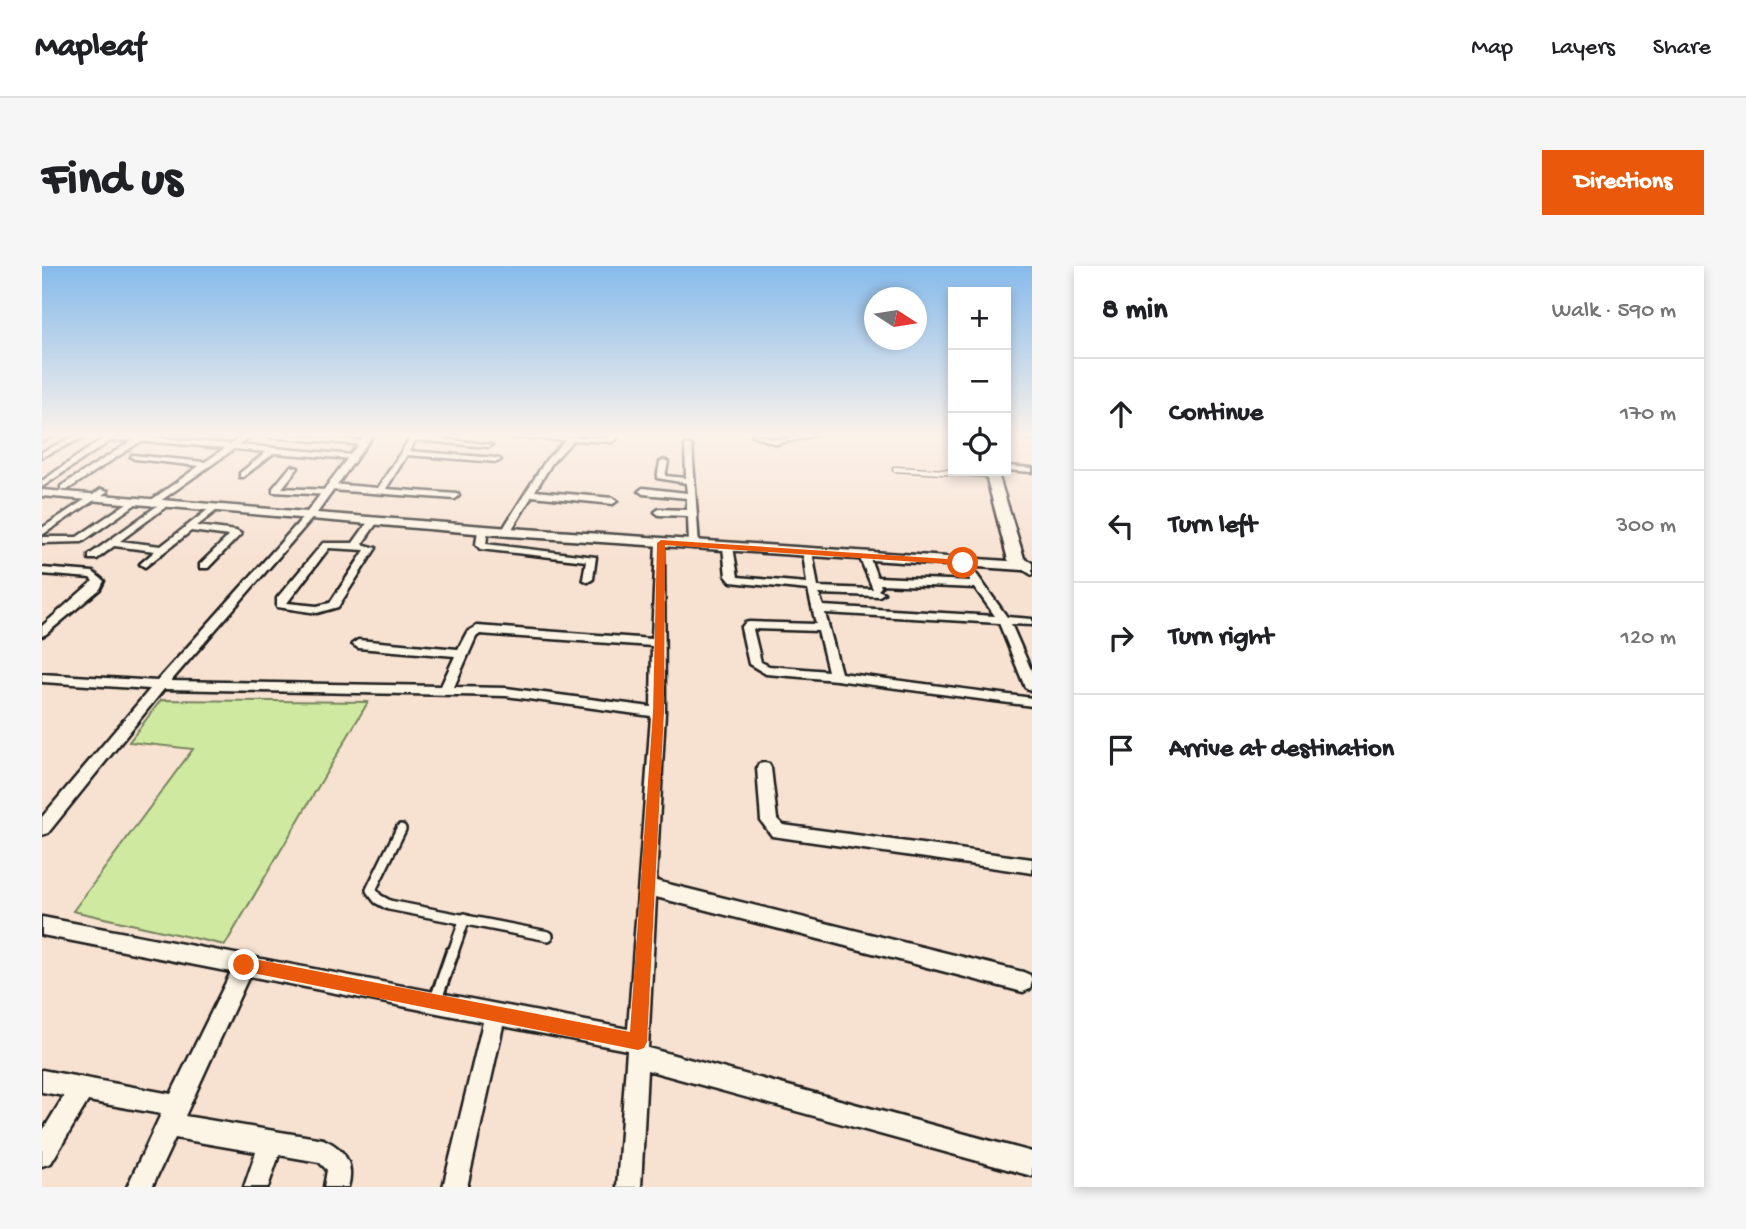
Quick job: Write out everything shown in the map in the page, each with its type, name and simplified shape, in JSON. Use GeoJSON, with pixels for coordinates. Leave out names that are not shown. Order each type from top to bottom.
{"type":"FeatureCollection","features":[{"type":"Feature","properties":{"kind":"main road"},"geometry":{"type":"LineString","coordinates":[[998,478],[998,497],[1027,563]]}},
{"type":"Feature","properties":{"kind":"main road"},"geometry":{"type":"LineString","coordinates":[[1002,478],[1013,499],[1027,563]]}},
{"type":"Feature","properties":{"kind":"main road"},"geometry":{"type":"LineString","coordinates":[[998,497],[1013,499]]}},
{"type":"Feature","properties":{"kind":"street"},"geometry":{"type":"LineString","coordinates":[[64,488],[80,478]]}},
{"type":"Feature","properties":{"kind":"street"},"geometry":{"type":"LineString","coordinates":[[93,557],[191,478]]}},
{"type":"Feature","properties":{"kind":"street"},"geometry":{"type":"LineString","coordinates":[[286,478],[276,490],[380,491],[455,496]]}},
{"type":"Feature","properties":{"kind":"street"},"geometry":{"type":"LineString","coordinates":[[42,828],[160,685],[313,512],[338,478]]}},
{"type":"Feature","properties":{"kind":"street"},"geometry":{"type":"LineString","coordinates":[[380,491],[388,478]]}},
{"type":"Feature","properties":{"kind":"street"},"geometry":{"type":"LineString","coordinates":[[508,528],[539,478]]}},
{"type":"Feature","properties":{"kind":"street"},"geometry":{"type":"LineString","coordinates":[[661,478],[691,481]]}},
{"type":"Feature","properties":{"kind":"street"},"geometry":{"type":"LineString","coordinates":[[691,478],[693,541]]}},
{"type":"Feature","properties":{"kind":"street"},"geometry":{"type":"LineString","coordinates":[[42,486],[136,501],[1027,563]]}},
{"type":"Feature","properties":{"kind":"street"},"geometry":{"type":"LineString","coordinates":[[643,491],[691,496]]}},
{"type":"Feature","properties":{"kind":"street"},"geometry":{"type":"LineString","coordinates":[[42,493],[99,494],[214,508],[313,512],[482,530],[508,528],[661,543],[693,541],[728,547],[808,553],[963,563],[1027,563]]}},
{"type":"Feature","properties":{"kind":"street"},"geometry":{"type":"LineString","coordinates":[[529,493],[613,502]]}},
{"type":"Feature","properties":{"kind":"street"},"geometry":{"type":"LineString","coordinates":[[42,533],[99,494]]}},
{"type":"Feature","properties":{"kind":"street"},"geometry":{"type":"LineString","coordinates":[[42,540],[79,540],[136,501]]}},
{"type":"Feature","properties":{"kind":"street"},"geometry":{"type":"LineString","coordinates":[[145,564],[214,508]]}},
{"type":"Feature","properties":{"kind":"street"},"geometry":{"type":"LineString","coordinates":[[659,512],[692,513]]}},
{"type":"Feature","properties":{"kind":"street"},"geometry":{"type":"LineString","coordinates":[[356,545],[374,520]]}},
{"type":"Feature","properties":{"kind":"street"},"geometry":{"type":"LineString","coordinates":[[190,528],[236,534],[204,566]]}},
{"type":"Feature","properties":{"kind":"street"},"geometry":{"type":"LineString","coordinates":[[482,530],[483,547],[592,559],[588,579]]}},
{"type":"Feature","properties":{"kind":"street"},"geometry":{"type":"LineString","coordinates":[[112,543],[164,549]]}},
{"type":"Feature","properties":{"kind":"street"},"geometry":{"type":"LineString","coordinates":[[629,1187],[658,712],[661,543]]}},
{"type":"Feature","properties":{"kind":"street"},"geometry":{"type":"LineString","coordinates":[[326,545],[356,545],[372,548],[330,609],[281,605],[281,600],[326,545]]}},
{"type":"Feature","properties":{"kind":"street"},"geometry":{"type":"LineString","coordinates":[[728,547],[731,576],[735,580],[878,593]]}},
{"type":"Feature","properties":{"kind":"street"},"geometry":{"type":"LineString","coordinates":[[808,553],[813,588],[836,676]]}},
{"type":"Feature","properties":{"kind":"street"},"geometry":{"type":"LineString","coordinates":[[864,556],[887,615]]}},
{"type":"Feature","properties":{"kind":"street"},"geometry":{"type":"LineString","coordinates":[[963,563],[1004,621],[1032,687]]}},
{"type":"Feature","properties":{"kind":"street"},"geometry":{"type":"LineString","coordinates":[[42,570],[93,575],[99,582],[42,632]]}},
{"type":"Feature","properties":{"kind":"street"},"geometry":{"type":"LineString","coordinates":[[873,580],[977,585]]}},
{"type":"Feature","properties":{"kind":"street"},"geometry":{"type":"LineString","coordinates":[[819,609],[1032,622]]}},
{"type":"Feature","properties":{"kind":"street"},"geometry":{"type":"LineString","coordinates":[[824,628],[753,624],[747,628],[757,667],[1032,702]]}},
{"type":"Feature","properties":{"kind":"street"},"geometry":{"type":"LineString","coordinates":[[445,691],[473,632],[482,629],[658,643]]}},
{"type":"Feature","properties":{"kind":"street"},"geometry":{"type":"LineString","coordinates":[[358,644],[461,653]]}},
{"type":"Feature","properties":{"kind":"street"},"geometry":{"type":"LineString","coordinates":[[42,678],[160,685],[506,692],[658,712]]}},
{"type":"Feature","properties":{"kind":"street"},"geometry":{"type":"LineString","coordinates":[[764,768],[769,821],[778,831],[1032,866]]}},
{"type":"Feature","properties":{"kind":"street"},"geometry":{"type":"LineString","coordinates":[[648,887],[1023,982]]}},
{"type":"Feature","properties":{"kind":"street"},"geometry":{"type":"LineString","coordinates":[[42,926],[495,1014],[638,1049],[1032,1164]]}},
{"type":"Feature","properties":{"kind":"street"},"geometry":{"type":"LineString","coordinates":[[139,1187],[244,965]]}},
{"type":"Feature","properties":{"kind":"street"},"geometry":{"type":"LineString","coordinates":[[455,1187],[495,1014]]}},
{"type":"Feature","properties":{"kind":"street"},"geometry":{"type":"LineString","coordinates":[[42,1081],[82,1089],[271,1142],[323,1151],[333,1156],[339,1164],[340,1177],[336,1187]]}},
{"type":"Feature","properties":{"kind":"street"},"geometry":{"type":"LineString","coordinates":[[42,1154],[82,1089]]}},
{"type":"Feature","properties":{"kind":"street"},"geometry":{"type":"LineString","coordinates":[[256,1187],[271,1142]]}},
{"type":"Feature","properties":{"kind":"lane"},"geometry":{"type":"LineString","coordinates":[[401,829],[371,890],[378,899],[389,905],[548,936]]}},
{"type":"Feature","properties":{"kind":"lane"},"geometry":{"type":"LineString","coordinates":[[435,1002],[466,918]]}},
{"type":"Feature","properties":{"kind":"green space"},"geometry":{"type":"Polygon","coordinates":[[[161,700],[368,702],[225,945],[73,911],[193,749],[129,742],[161,700]]]}},
{"type":"Feature","properties":{"kind":"route"},"geometry":{"type":"LineString","coordinates":[[244,965],[638,1042],[658,712],[661,543],[963,563]]}}]}
